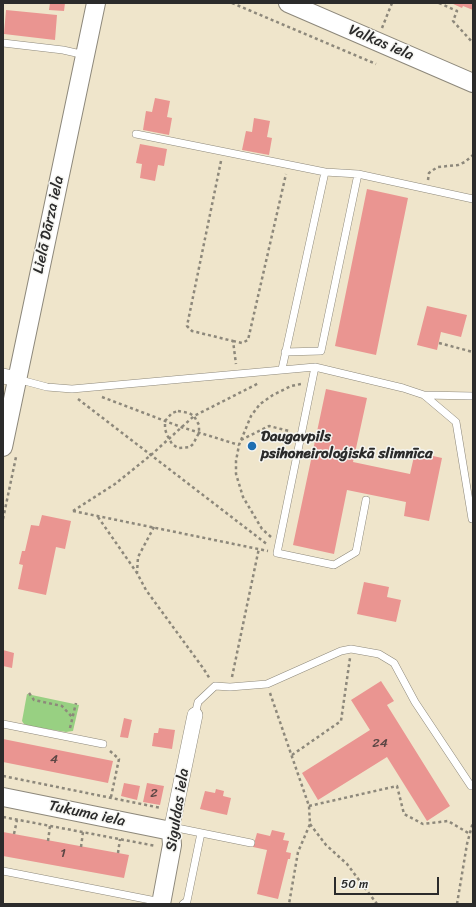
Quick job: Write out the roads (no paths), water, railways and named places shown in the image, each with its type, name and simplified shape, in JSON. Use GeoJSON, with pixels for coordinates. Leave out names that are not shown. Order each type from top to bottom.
{"type":"FeatureCollection","features":[{"type":"Feature","properties":{"kind":"street","name":"Lielā Dārza iela"},"geometry":{"type":"LineString","coordinates":[[3,447],[10,377],[96,3]]}},
{"type":"Feature","properties":{"kind":"street","name":"Valkas iela"},"geometry":{"type":"LineString","coordinates":[[294,4],[473,83]]}},
{"type":"Feature","properties":{"kind":"street","name":"Siguldas iela"},"geometry":{"type":"LineString","coordinates":[[161,903],[172,845],[172,829],[195,715]]}},
{"type":"Feature","properties":{"kind":"street","name":"Tukuma iela"},"geometry":{"type":"LineString","coordinates":[[3,797],[172,829]]}},
{"type":"Feature","properties":{"kind":"lane"},"geometry":{"type":"LineString","coordinates":[[3,43],[62,50],[85,55]]}},
{"type":"Feature","properties":{"kind":"lane"},"geometry":{"type":"LineString","coordinates":[[136,134],[324,172],[358,174],[473,199]]}},
{"type":"Feature","properties":{"kind":"lane"},"geometry":{"type":"LineString","coordinates":[[282,369],[324,172]]}},
{"type":"Feature","properties":{"kind":"lane"},"geometry":{"type":"LineString","coordinates":[[285,352],[321,351],[358,174]]}},
{"type":"Feature","properties":{"kind":"lane"},"geometry":{"type":"LineString","coordinates":[[10,377],[47,387],[72,390],[315,367],[403,388],[424,395],[473,396]]}},
{"type":"Feature","properties":{"kind":"lane"},"geometry":{"type":"LineString","coordinates":[[315,367],[277,549],[334,564],[356,552],[366,500]]}},
{"type":"Feature","properties":{"kind":"lane"},"geometry":{"type":"LineString","coordinates":[[424,395],[456,422],[473,519]]}},
{"type":"Feature","properties":{"kind":"lane"},"geometry":{"type":"LineString","coordinates":[[195,715],[198,702],[214,686],[230,687],[267,684],[341,651],[351,649],[379,654],[394,664],[415,702],[471,786],[473,786]]}},
{"type":"Feature","properties":{"kind":"lane"},"geometry":{"type":"LineString","coordinates":[[3,724],[103,744]]}},
{"type":"Feature","properties":{"kind":"lane"},"geometry":{"type":"LineString","coordinates":[[172,829],[251,843]]}},
{"type":"Feature","properties":{"kind":"lane"},"geometry":{"type":"LineString","coordinates":[[183,904],[186,901],[201,833]]}},
{"type":"Feature","properties":{"kind":"lane"},"geometry":{"type":"LineString","coordinates":[[3,871],[161,903]]}},
{"type":"Feature","properties":{"kind":"place","name":"Daugavpils psihoneiroloģiskā slimnīca"},"geometry":{"type":"Point","coordinates":[252,446]}}]}
